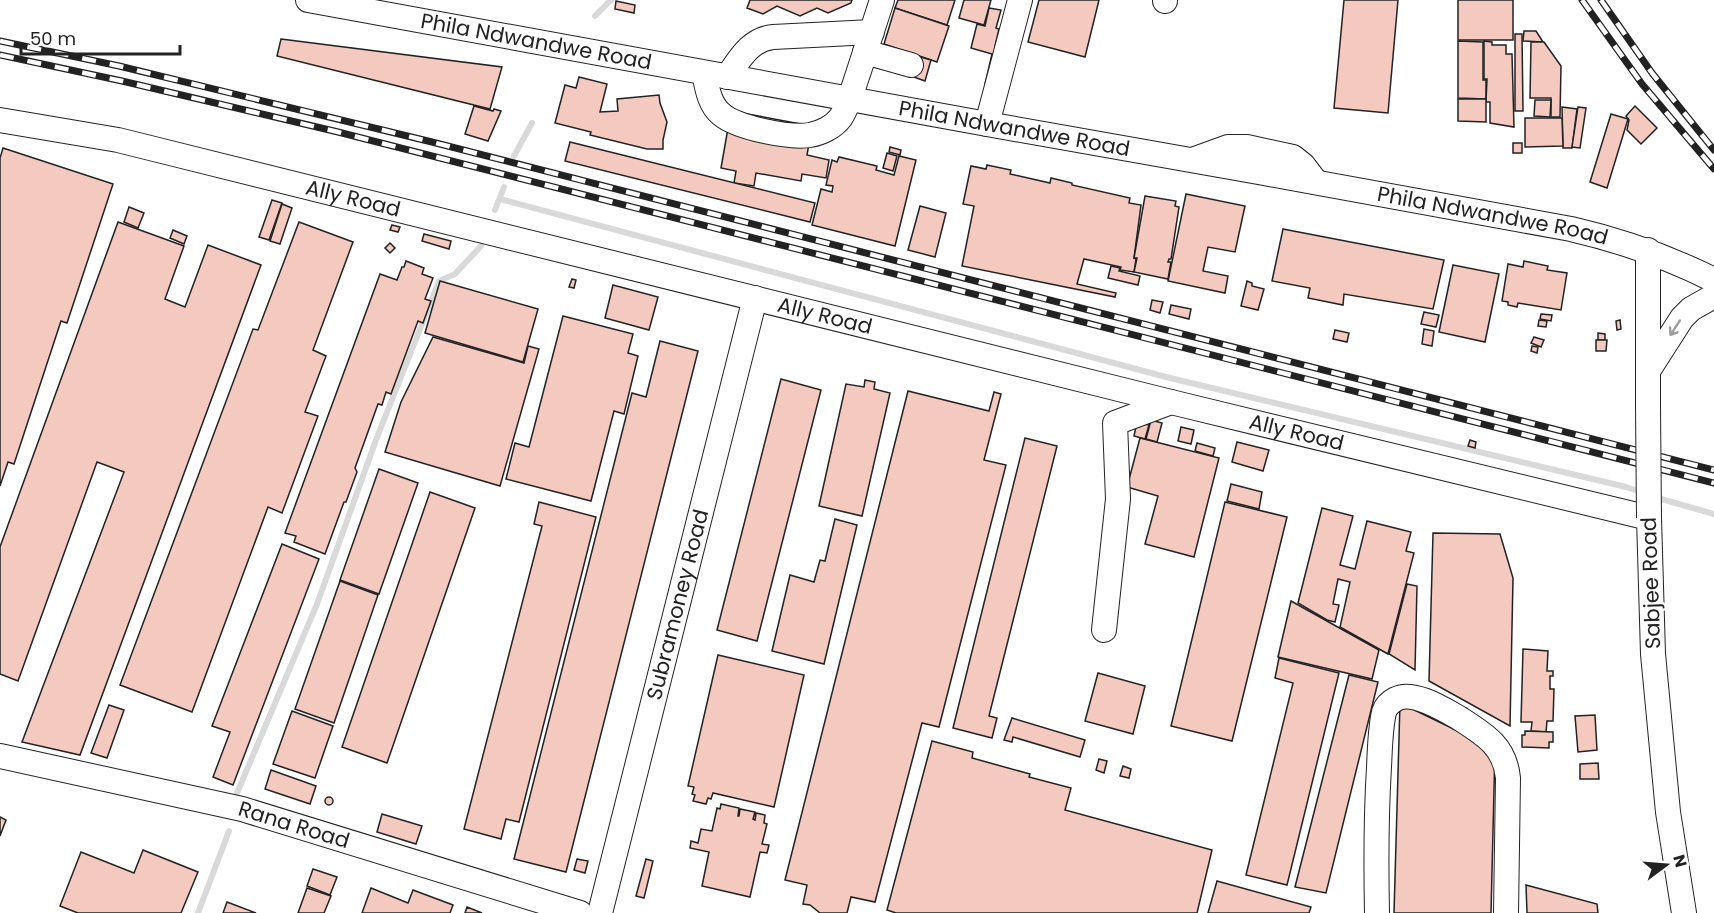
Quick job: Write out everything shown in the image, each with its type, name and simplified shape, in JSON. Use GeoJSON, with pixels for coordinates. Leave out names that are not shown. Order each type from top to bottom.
{"type":"FeatureCollection","features":[{"type":"Feature","properties":{"kind":"street","name":"Phila Ndwandwe Road"},"geometry":{"type":"LineString","coordinates":[[308,0],[1571,229],[1648,250],[1681,263],[1714,280]]}},
{"type":"Feature","properties":{"kind":"street"},"geometry":{"type":"LineString","coordinates":[[882,0],[868,42],[850,99],[841,118],[831,127],[807,135],[773,132],[741,125],[720,114],[709,96],[715,75],[760,39],[773,37],[868,42],[910,65]]}},
{"type":"Feature","properties":{"kind":"street"},"geometry":{"type":"LineString","coordinates":[[987,124],[1020,0]]}},
{"type":"Feature","properties":{"kind":"street","name":"Ally Road"},"geometry":{"type":"LineString","coordinates":[[0,120],[117,140],[1171,402],[1649,518]]}},
{"type":"Feature","properties":{"kind":"street","name":"Sabjee Road"},"geometry":{"type":"LineString","coordinates":[[1648,250],[1649,518],[1653,654],[1668,812],[1684,913]]}},
{"type":"Feature","properties":{"kind":"street"},"geometry":{"type":"LineString","coordinates":[[1648,371],[1682,318],[1691,309],[1714,296]]}},
{"type":"Feature","properties":{"kind":"street","name":"Subramoney Road"},"geometry":{"type":"LineString","coordinates":[[600,913],[755,298]]}},
{"type":"Feature","properties":{"kind":"street"},"geometry":{"type":"LineString","coordinates":[[1104,630],[1118,499],[1115,423],[1171,402]]}},
{"type":"Feature","properties":{"kind":"street"},"geometry":{"type":"LineString","coordinates":[[1377,913],[1376,820],[1385,712],[1390,702],[1407,696],[1448,712],[1481,731],[1498,749],[1505,761],[1508,778],[1506,913]]}},
{"type":"Feature","properties":{"kind":"street","name":"Rana Road"},"geometry":{"type":"LineString","coordinates":[[0,756],[242,809],[580,913]]}},
{"type":"Feature","properties":{"kind":"building"},"geometry":{"type":"Polygon","coordinates":[[[750,0],[852,0],[851,3],[828,13],[817,8],[800,16],[777,6],[763,14],[747,8],[750,0]]]}},
{"type":"Feature","properties":{"kind":"building"},"geometry":{"type":"Polygon","coordinates":[[[898,0],[955,0],[947,25],[895,8],[898,0]]]}},
{"type":"Feature","properties":{"kind":"building"},"geometry":{"type":"Polygon","coordinates":[[[964,0],[991,0],[984,25],[959,18],[964,0]]]}},
{"type":"Feature","properties":{"kind":"building"},"geometry":{"type":"Polygon","coordinates":[[[1039,0],[1099,0],[1085,57],[1028,42],[1039,0]]]}},
{"type":"Feature","properties":{"kind":"building"},"geometry":{"type":"Polygon","coordinates":[[[1344,0],[1398,0],[1388,113],[1334,108],[1344,0]]]}},
{"type":"Feature","properties":{"kind":"building"},"geometry":{"type":"Polygon","coordinates":[[[1458,0],[1513,0],[1513,40],[1458,40],[1458,0]]]}},
{"type":"Feature","properties":{"kind":"building"},"geometry":{"type":"Polygon","coordinates":[[[616,1],[635,5],[634,13],[615,9],[616,1]]]}},
{"type":"Feature","properties":{"kind":"building"},"geometry":{"type":"Polygon","coordinates":[[[895,8],[949,26],[937,62],[884,44],[895,8]]]}},
{"type":"Feature","properties":{"kind":"building"},"geometry":{"type":"Polygon","coordinates":[[[989,8],[1001,10],[996,28],[999,29],[995,46],[1013,51],[1003,89],[985,84],[992,54],[971,48],[977,24],[985,26],[989,8]]]}},
{"type":"Feature","properties":{"kind":"building"},"geometry":{"type":"Polygon","coordinates":[[[1524,31],[1536,31],[1543,42],[1523,41],[1524,31]]]}},
{"type":"Feature","properties":{"kind":"building"},"geometry":{"type":"Polygon","coordinates":[[[1515,34],[1522,34],[1523,111],[1515,111],[1515,34]]]}},
{"type":"Feature","properties":{"kind":"building"},"geometry":{"type":"Polygon","coordinates":[[[281,39],[502,67],[490,109],[277,56],[281,39]]]}},
{"type":"Feature","properties":{"kind":"building"},"geometry":{"type":"Polygon","coordinates":[[[1458,41],[1483,42],[1483,80],[1486,80],[1486,99],[1458,98],[1458,41]]]}},
{"type":"Feature","properties":{"kind":"building"},"geometry":{"type":"Polygon","coordinates":[[[1484,41],[1492,42],[1492,45],[1506,45],[1506,54],[1512,54],[1514,127],[1490,123],[1490,102],[1486,102],[1487,79],[1484,79],[1484,41]]]}},
{"type":"Feature","properties":{"kind":"building"},"geometry":{"type":"Polygon","coordinates":[[[1531,42],[1544,42],[1561,66],[1560,117],[1551,117],[1551,98],[1530,98],[1531,42]]]}},
{"type":"Feature","properties":{"kind":"building"},"geometry":{"type":"Polygon","coordinates":[[[917,56],[931,60],[925,81],[911,76],[917,56]]]}},
{"type":"Feature","properties":{"kind":"building"},"geometry":{"type":"Polygon","coordinates":[[[579,77],[607,84],[600,112],[618,111],[617,99],[659,95],[667,122],[663,149],[647,149],[590,135],[591,132],[555,123],[565,85],[576,88],[579,77]]]}},
{"type":"Feature","properties":{"kind":"building"},"geometry":{"type":"Polygon","coordinates":[[[1458,99],[1486,99],[1486,122],[1458,121],[1458,99]]]}},
{"type":"Feature","properties":{"kind":"building"},"geometry":{"type":"Polygon","coordinates":[[[1535,100],[1551,100],[1550,117],[1534,116],[1535,100]]]}},
{"type":"Feature","properties":{"kind":"building"},"geometry":{"type":"Polygon","coordinates":[[[474,106],[501,111],[488,141],[465,134],[474,106]]]}},
{"type":"Feature","properties":{"kind":"building"},"geometry":{"type":"Polygon","coordinates":[[[1635,106],[1657,128],[1641,144],[1627,130],[1629,120],[1626,116],[1635,106]]]}},
{"type":"Feature","properties":{"kind":"building"},"geometry":{"type":"Polygon","coordinates":[[[1562,107],[1577,109],[1572,148],[1563,148],[1562,107]]]}},
{"type":"Feature","properties":{"kind":"building"},"geometry":{"type":"Polygon","coordinates":[[[1578,107],[1586,108],[1580,148],[1572,147],[1578,107]]]}},
{"type":"Feature","properties":{"kind":"building"},"geometry":{"type":"Polygon","coordinates":[[[731,111],[812,126],[807,155],[829,160],[826,178],[802,174],[801,181],[756,173],[754,186],[734,183],[736,171],[721,168],[731,111]]]}},
{"type":"Feature","properties":{"kind":"building"},"geometry":{"type":"Polygon","coordinates":[[[1611,114],[1628,119],[1607,188],[1590,182],[1611,114]]]}},
{"type":"Feature","properties":{"kind":"building"},"geometry":{"type":"Polygon","coordinates":[[[1525,118],[1562,118],[1563,146],[1525,147],[1525,118]]]}},
{"type":"Feature","properties":{"kind":"building"},"geometry":{"type":"Polygon","coordinates":[[[570,142],[815,203],[810,222],[565,161],[570,142]]]}},
{"type":"Feature","properties":{"kind":"building"},"geometry":{"type":"Polygon","coordinates":[[[1513,143],[1522,143],[1522,153],[1513,153],[1513,143]]]}},
{"type":"Feature","properties":{"kind":"building"},"geometry":{"type":"Polygon","coordinates":[[[890,147],[901,150],[900,155],[889,152],[890,147]]]}},
{"type":"Feature","properties":{"kind":"building"},"geometry":{"type":"Polygon","coordinates":[[[3,148],[113,184],[67,323],[61,321],[14,464],[8,462],[0,486],[0,158],[3,148]]]}},
{"type":"Feature","properties":{"kind":"building"},"geometry":{"type":"Polygon","coordinates":[[[887,153],[897,156],[893,171],[883,168],[887,153]]]}},
{"type":"Feature","properties":{"kind":"building"},"geometry":{"type":"Polygon","coordinates":[[[899,156],[916,160],[895,246],[812,225],[821,189],[832,192],[833,186],[826,185],[832,160],[837,162],[839,157],[877,166],[876,170],[894,175],[899,156]]]}},
{"type":"Feature","properties":{"kind":"building"},"geometry":{"type":"Polygon","coordinates":[[[987,165],[1011,170],[1010,174],[1050,183],[1051,178],[1130,198],[1129,203],[1141,205],[1134,272],[1084,259],[1077,284],[1116,293],[1115,297],[962,266],[974,206],[963,204],[971,166],[986,169],[987,165]]]}},
{"type":"Feature","properties":{"kind":"building"},"geometry":{"type":"Polygon","coordinates":[[[1186,194],[1245,206],[1235,252],[1208,247],[1203,271],[1228,276],[1225,293],[1168,281],[1186,194]]]}},
{"type":"Feature","properties":{"kind":"building"},"geometry":{"type":"Polygon","coordinates":[[[1145,196],[1176,201],[1175,206],[1179,207],[1171,259],[1168,262],[1171,262],[1168,279],[1134,272],[1137,258],[1134,258],[1145,196]]]}},
{"type":"Feature","properties":{"kind":"building"},"geometry":{"type":"Polygon","coordinates":[[[272,200],[282,203],[269,240],[259,237],[272,200]]]}},
{"type":"Feature","properties":{"kind":"building"},"geometry":{"type":"Polygon","coordinates":[[[282,204],[292,208],[280,244],[270,241],[282,204]]]}},
{"type":"Feature","properties":{"kind":"building"},"geometry":{"type":"Polygon","coordinates":[[[920,206],[946,213],[935,257],[908,250],[920,206]]]}},
{"type":"Feature","properties":{"kind":"building"},"geometry":{"type":"Polygon","coordinates":[[[129,207],[144,213],[138,228],[124,222],[129,207]]]}},
{"type":"Feature","properties":{"kind":"building"},"geometry":{"type":"Polygon","coordinates":[[[118,222],[184,246],[165,299],[185,307],[208,245],[261,265],[80,755],[22,742],[124,472],[97,462],[18,681],[0,674],[0,547],[118,222]]]}},
{"type":"Feature","properties":{"kind":"building"},"geometry":{"type":"Polygon","coordinates":[[[299,222],[353,242],[313,350],[326,356],[305,412],[318,416],[282,513],[268,507],[192,712],[120,685],[253,329],[258,330],[299,222]]]}},
{"type":"Feature","properties":{"kind":"building"},"geometry":{"type":"Polygon","coordinates":[[[392,225],[400,227],[398,232],[390,230],[392,225]]]}},
{"type":"Feature","properties":{"kind":"building"},"geometry":{"type":"Polygon","coordinates":[[[1283,229],[1444,260],[1433,309],[1344,294],[1343,305],[1308,298],[1310,288],[1272,281],[1283,229]]]}},
{"type":"Feature","properties":{"kind":"building"},"geometry":{"type":"Polygon","coordinates":[[[173,230],[187,236],[184,244],[170,238],[173,230]]]}},
{"type":"Feature","properties":{"kind":"building"},"geometry":{"type":"Polygon","coordinates":[[[424,234],[451,241],[449,249],[422,241],[424,234]]]}},
{"type":"Feature","properties":{"kind":"building"},"geometry":{"type":"Polygon","coordinates":[[[390,243],[395,248],[390,253],[385,248],[390,243]]]}},
{"type":"Feature","properties":{"kind":"building"},"geometry":{"type":"Polygon","coordinates":[[[406,261],[424,268],[422,274],[433,278],[425,299],[431,301],[423,323],[418,321],[391,394],[386,392],[382,405],[378,404],[355,468],[357,472],[325,554],[294,542],[296,536],[285,533],[380,274],[397,280],[406,261]]]}},
{"type":"Feature","properties":{"kind":"building"},"geometry":{"type":"Polygon","coordinates":[[[1524,261],[1548,266],[1547,270],[1567,273],[1561,310],[1518,303],[1517,307],[1502,301],[1508,264],[1523,267],[1524,261]]]}},
{"type":"Feature","properties":{"kind":"building"},"geometry":{"type":"Polygon","coordinates":[[[1453,265],[1499,274],[1485,342],[1439,332],[1453,265]]]}},
{"type":"Feature","properties":{"kind":"building"},"geometry":{"type":"Polygon","coordinates":[[[1111,266],[1120,268],[1119,271],[1140,276],[1138,285],[1108,278],[1111,266]]]}},
{"type":"Feature","properties":{"kind":"building"},"geometry":{"type":"Polygon","coordinates":[[[572,279],[576,280],[574,288],[569,287],[572,279]]]}},
{"type":"Feature","properties":{"kind":"building"},"geometry":{"type":"Polygon","coordinates":[[[440,281],[538,309],[523,362],[425,333],[440,281]]]}},
{"type":"Feature","properties":{"kind":"building"},"geometry":{"type":"Polygon","coordinates":[[[1247,281],[1252,283],[1252,286],[1264,289],[1258,310],[1241,306],[1247,281]]]}},
{"type":"Feature","properties":{"kind":"building"},"geometry":{"type":"Polygon","coordinates":[[[613,285],[658,297],[649,330],[605,318],[613,285]]]}},
{"type":"Feature","properties":{"kind":"building"},"geometry":{"type":"Polygon","coordinates":[[[1152,300],[1163,302],[1160,313],[1150,310],[1152,300]]]}},
{"type":"Feature","properties":{"kind":"building"},"geometry":{"type":"Polygon","coordinates":[[[1171,305],[1191,309],[1189,319],[1169,314],[1171,305]]]}},
{"type":"Feature","properties":{"kind":"building"},"geometry":{"type":"Polygon","coordinates":[[[1424,312],[1439,315],[1436,327],[1421,324],[1424,312]]]}},
{"type":"Feature","properties":{"kind":"building"},"geometry":{"type":"Polygon","coordinates":[[[1541,314],[1552,315],[1551,321],[1540,319],[1541,314]]]}},
{"type":"Feature","properties":{"kind":"building"},"geometry":{"type":"Polygon","coordinates":[[[563,316],[633,334],[628,353],[638,356],[624,414],[614,411],[591,501],[506,479],[515,443],[529,447],[563,316]]]}},
{"type":"Feature","properties":{"kind":"building"},"geometry":{"type":"Polygon","coordinates":[[[1539,320],[1547,321],[1546,327],[1538,326],[1539,320]]]}},
{"type":"Feature","properties":{"kind":"building"},"geometry":{"type":"Polygon","coordinates":[[[1620,320],[1621,329],[1617,330],[1616,321],[1620,320]]]}},
{"type":"Feature","properties":{"kind":"building"},"geometry":{"type":"Polygon","coordinates":[[[1424,329],[1434,331],[1432,346],[1422,344],[1424,329]]]}},
{"type":"Feature","properties":{"kind":"building"},"geometry":{"type":"Polygon","coordinates":[[[1335,330],[1349,333],[1347,342],[1333,339],[1335,330]]]}},
{"type":"Feature","properties":{"kind":"building"},"geometry":{"type":"Polygon","coordinates":[[[1598,333],[1605,334],[1605,340],[1598,340],[1598,333]]]}},
{"type":"Feature","properties":{"kind":"building"},"geometry":{"type":"Polygon","coordinates":[[[433,337],[524,363],[528,346],[539,349],[500,486],[385,452],[401,402],[433,337]]]}},
{"type":"Feature","properties":{"kind":"building"},"geometry":{"type":"Polygon","coordinates":[[[1534,337],[1544,340],[1541,347],[1531,343],[1534,337]]]}},
{"type":"Feature","properties":{"kind":"building"},"geometry":{"type":"Polygon","coordinates":[[[1596,340],[1607,340],[1606,351],[1596,351],[1596,340]]]}},
{"type":"Feature","properties":{"kind":"building"},"geometry":{"type":"Polygon","coordinates":[[[660,341],[698,351],[566,872],[514,859],[632,393],[646,397],[660,341]]]}},
{"type":"Feature","properties":{"kind":"building"},"geometry":{"type":"Polygon","coordinates":[[[1532,346],[1538,347],[1537,353],[1531,351],[1532,346]]]}},
{"type":"Feature","properties":{"kind":"building"},"geometry":{"type":"Polygon","coordinates":[[[781,379],[821,390],[757,641],[717,630],[781,379]]]}},
{"type":"Feature","properties":{"kind":"building"},"geometry":{"type":"Polygon","coordinates":[[[865,380],[875,382],[874,389],[890,393],[862,516],[819,506],[846,384],[864,387],[865,380]]]}},
{"type":"Feature","properties":{"kind":"building"},"geometry":{"type":"Polygon","coordinates":[[[908,391],[989,411],[994,392],[1001,394],[984,460],[1006,465],[939,727],[922,723],[875,902],[851,897],[847,913],[820,913],[810,905],[803,904],[807,885],[785,880],[908,391]]]}},
{"type":"Feature","properties":{"kind":"building"},"geometry":{"type":"Polygon","coordinates":[[[1151,420],[1162,423],[1157,442],[1146,439],[1151,420]]]}},
{"type":"Feature","properties":{"kind":"building"},"geometry":{"type":"Polygon","coordinates":[[[1137,422],[1149,425],[1145,439],[1134,436],[1137,422]]]}},
{"type":"Feature","properties":{"kind":"building"},"geometry":{"type":"Polygon","coordinates":[[[1181,427],[1194,430],[1191,444],[1178,441],[1181,427]]]}},
{"type":"Feature","properties":{"kind":"building"},"geometry":{"type":"Polygon","coordinates":[[[1025,438],[1057,446],[989,716],[997,718],[992,738],[953,728],[1025,438]]]}},
{"type":"Feature","properties":{"kind":"building"},"geometry":{"type":"Polygon","coordinates":[[[1140,438],[1219,458],[1194,557],[1145,544],[1158,496],[1127,487],[1140,438]]]}},
{"type":"Feature","properties":{"kind":"building"},"geometry":{"type":"Polygon","coordinates":[[[1470,440],[1476,442],[1475,448],[1468,446],[1470,440]]]}},
{"type":"Feature","properties":{"kind":"building"},"geometry":{"type":"Polygon","coordinates":[[[1237,442],[1269,450],[1263,471],[1232,462],[1237,442]]]}},
{"type":"Feature","properties":{"kind":"building"},"geometry":{"type":"Polygon","coordinates":[[[1197,443],[1215,448],[1213,456],[1195,451],[1197,443]]]}},
{"type":"Feature","properties":{"kind":"building"},"geometry":{"type":"Polygon","coordinates":[[[379,469],[418,483],[379,594],[340,580],[379,469]]]}},
{"type":"Feature","properties":{"kind":"building"},"geometry":{"type":"Polygon","coordinates":[[[1231,484],[1262,492],[1259,509],[1227,501],[1231,484]]]}},
{"type":"Feature","properties":{"kind":"building"},"geometry":{"type":"Polygon","coordinates":[[[430,492],[475,508],[387,763],[342,747],[430,492]]]}},
{"type":"Feature","properties":{"kind":"building"},"geometry":{"type":"Polygon","coordinates":[[[539,502],[596,517],[519,822],[506,819],[501,839],[464,829],[542,526],[534,524],[539,502]]]}},
{"type":"Feature","properties":{"kind":"building"},"geometry":{"type":"Polygon","coordinates":[[[1225,502],[1287,517],[1232,741],[1171,726],[1225,502]]]}},
{"type":"Feature","properties":{"kind":"building"},"geometry":{"type":"Polygon","coordinates":[[[1322,508],[1353,516],[1340,565],[1355,569],[1367,521],[1411,532],[1406,551],[1414,553],[1388,654],[1340,627],[1350,582],[1338,579],[1333,604],[1339,605],[1335,622],[1327,620],[1298,603],[1322,508]]]}},
{"type":"Feature","properties":{"kind":"building"},"geometry":{"type":"Polygon","coordinates":[[[835,519],[857,525],[824,664],[772,651],[790,575],[814,582],[820,560],[825,561],[835,519]]]}},
{"type":"Feature","properties":{"kind":"building"},"geometry":{"type":"Polygon","coordinates":[[[1433,533],[1500,534],[1513,578],[1510,726],[1429,681],[1433,533]]]}},
{"type":"Feature","properties":{"kind":"building"},"geometry":{"type":"Polygon","coordinates":[[[282,544],[319,559],[233,785],[213,777],[230,732],[212,726],[282,544]]]}},
{"type":"Feature","properties":{"kind":"building"},"geometry":{"type":"Polygon","coordinates":[[[340,581],[378,595],[334,723],[295,709],[340,581]]]}},
{"type":"Feature","properties":{"kind":"building"},"geometry":{"type":"Polygon","coordinates":[[[1407,584],[1417,586],[1415,670],[1389,654],[1407,584]]]}},
{"type":"Feature","properties":{"kind":"building"},"geometry":{"type":"Polygon","coordinates":[[[1291,601],[1379,650],[1372,679],[1278,657],[1291,601]]]}},
{"type":"Feature","properties":{"kind":"building"},"geometry":{"type":"Polygon","coordinates":[[[1523,649],[1548,651],[1547,671],[1553,671],[1553,676],[1550,676],[1550,689],[1554,689],[1553,721],[1547,721],[1546,732],[1531,731],[1532,722],[1521,722],[1523,649]]]}},
{"type":"Feature","properties":{"kind":"building"},"geometry":{"type":"Polygon","coordinates":[[[718,655],[804,675],[774,807],[713,793],[706,804],[693,801],[694,787],[688,786],[718,655]]]}},
{"type":"Feature","properties":{"kind":"building"},"geometry":{"type":"Polygon","coordinates":[[[1279,658],[1339,673],[1287,885],[1246,875],[1293,683],[1275,678],[1279,658]]]}},
{"type":"Feature","properties":{"kind":"building"},"geometry":{"type":"Polygon","coordinates":[[[1098,673],[1145,686],[1133,734],[1085,721],[1098,673]]]}},
{"type":"Feature","properties":{"kind":"building"},"geometry":{"type":"Polygon","coordinates":[[[1349,675],[1378,682],[1326,893],[1295,887],[1349,675]]]}},
{"type":"Feature","properties":{"kind":"building"},"geometry":{"type":"Polygon","coordinates":[[[1400,703],[1495,749],[1491,913],[1394,913],[1400,703]]]}},
{"type":"Feature","properties":{"kind":"building"},"geometry":{"type":"Polygon","coordinates":[[[109,705],[124,710],[107,758],[91,753],[109,705]]]}},
{"type":"Feature","properties":{"kind":"building"},"geometry":{"type":"Polygon","coordinates":[[[292,711],[333,726],[315,778],[273,764],[292,711]]]}},
{"type":"Feature","properties":{"kind":"building"},"geometry":{"type":"Polygon","coordinates":[[[1595,715],[1597,750],[1578,752],[1575,716],[1595,715]]]}},
{"type":"Feature","properties":{"kind":"building"},"geometry":{"type":"Polygon","coordinates":[[[1012,718],[1085,740],[1080,757],[1013,737],[1012,742],[1004,740],[1012,718]]]}},
{"type":"Feature","properties":{"kind":"building"},"geometry":{"type":"Polygon","coordinates":[[[1525,731],[1553,732],[1553,742],[1549,742],[1549,748],[1522,747],[1522,735],[1525,735],[1525,731]]]}},
{"type":"Feature","properties":{"kind":"building"},"geometry":{"type":"Polygon","coordinates":[[[932,741],[973,752],[972,758],[1071,788],[1065,810],[1212,850],[1197,913],[896,913],[887,910],[932,741]]]}},
{"type":"Feature","properties":{"kind":"building"},"geometry":{"type":"Polygon","coordinates":[[[1099,759],[1107,761],[1104,773],[1096,770],[1099,759]]]}},
{"type":"Feature","properties":{"kind":"building"},"geometry":{"type":"Polygon","coordinates":[[[1598,763],[1599,779],[1580,779],[1580,764],[1598,763]]]}},
{"type":"Feature","properties":{"kind":"building"},"geometry":{"type":"Polygon","coordinates":[[[1123,766],[1131,769],[1129,778],[1120,776],[1123,766]]]}},
{"type":"Feature","properties":{"kind":"building"},"geometry":{"type":"Polygon","coordinates":[[[271,770],[316,786],[310,804],[265,789],[271,770]]]}},
{"type":"Feature","properties":{"kind":"building"},"geometry":{"type":"Polygon","coordinates":[[[329,797],[333,801],[329,805],[325,801],[329,797]]]}},
{"type":"Feature","properties":{"kind":"building"},"geometry":{"type":"Polygon","coordinates":[[[721,804],[739,808],[738,816],[740,809],[755,812],[753,819],[755,820],[756,813],[765,815],[764,823],[767,824],[762,844],[769,845],[767,853],[760,852],[750,897],[702,886],[709,852],[690,848],[691,841],[698,843],[701,829],[712,831],[717,808],[720,809],[721,804]]]}},
{"type":"Feature","properties":{"kind":"building"},"geometry":{"type":"Polygon","coordinates":[[[382,814],[422,826],[416,844],[377,832],[382,814]]]}},
{"type":"Feature","properties":{"kind":"building"},"geometry":{"type":"Polygon","coordinates":[[[0,817],[6,820],[0,836],[0,817]]]}},
{"type":"Feature","properties":{"kind":"building"},"geometry":{"type":"Polygon","coordinates":[[[143,850],[198,872],[181,913],[78,913],[60,906],[81,852],[134,873],[143,850]]]}},
{"type":"Feature","properties":{"kind":"building"},"geometry":{"type":"Polygon","coordinates":[[[577,859],[588,861],[585,873],[574,870],[577,859]]]}},
{"type":"Feature","properties":{"kind":"building"},"geometry":{"type":"Polygon","coordinates":[[[646,859],[653,861],[644,898],[636,896],[646,859]]]}},
{"type":"Feature","properties":{"kind":"building"},"geometry":{"type":"Polygon","coordinates":[[[313,869],[337,877],[330,895],[307,886],[313,869]]]}},
{"type":"Feature","properties":{"kind":"building"},"geometry":{"type":"Polygon","coordinates":[[[1217,881],[1311,907],[1309,913],[1208,913],[1217,881]]]}},
{"type":"Feature","properties":{"kind":"building"},"geometry":{"type":"Polygon","coordinates":[[[1526,885],[1597,904],[1598,913],[1527,913],[1526,885]]]}},
{"type":"Feature","properties":{"kind":"building"},"geometry":{"type":"Polygon","coordinates":[[[307,888],[331,896],[324,913],[298,913],[307,888]]]}},
{"type":"Feature","properties":{"kind":"building"},"geometry":{"type":"Polygon","coordinates":[[[371,888],[408,903],[413,890],[453,905],[450,913],[362,913],[371,888]]]}},
{"type":"Feature","properties":{"kind":"building"},"geometry":{"type":"Polygon","coordinates":[[[227,902],[256,913],[223,913],[227,902]]]}},
{"type":"Feature","properties":{"kind":"building"},"geometry":{"type":"Polygon","coordinates":[[[467,907],[482,913],[465,913],[467,907]]]}},
{"type":"Feature","properties":{"kind":"waterway"},"geometry":{"type":"LineString","coordinates":[[595,16],[611,0]]}},
{"type":"Feature","properties":{"kind":"waterway"},"geometry":{"type":"LineString","coordinates":[[514,156],[532,123]]}},
{"type":"Feature","properties":{"kind":"waterway"},"geometry":{"type":"LineString","coordinates":[[495,210],[504,187]]}},
{"type":"Feature","properties":{"kind":"waterway"},"geometry":{"type":"LineString","coordinates":[[500,199],[1166,377],[1644,493]]}},
{"type":"Feature","properties":{"kind":"waterway"},"geometry":{"type":"LineString","coordinates":[[237,793],[317,604],[376,440],[439,281],[455,274],[481,246]]}},
{"type":"Feature","properties":{"kind":"waterway"},"geometry":{"type":"LineString","coordinates":[[1654,497],[1714,514]]}},
{"type":"Feature","properties":{"kind":"waterway"},"geometry":{"type":"LineString","coordinates":[[198,913],[229,831]]}},
{"type":"Feature","properties":{"kind":"railway"},"geometry":{"type":"LineString","coordinates":[[1582,0],[1642,84],[1714,169]]}},
{"type":"Feature","properties":{"kind":"railway"},"geometry":{"type":"LineString","coordinates":[[1601,0],[1652,73],[1714,150]]}},
{"type":"Feature","properties":{"kind":"railway"},"geometry":{"type":"LineString","coordinates":[[0,41],[119,66],[432,142],[1714,470]]}},
{"type":"Feature","properties":{"kind":"railway"},"geometry":{"type":"LineString","coordinates":[[0,55],[338,132],[1714,483]]}}]}
